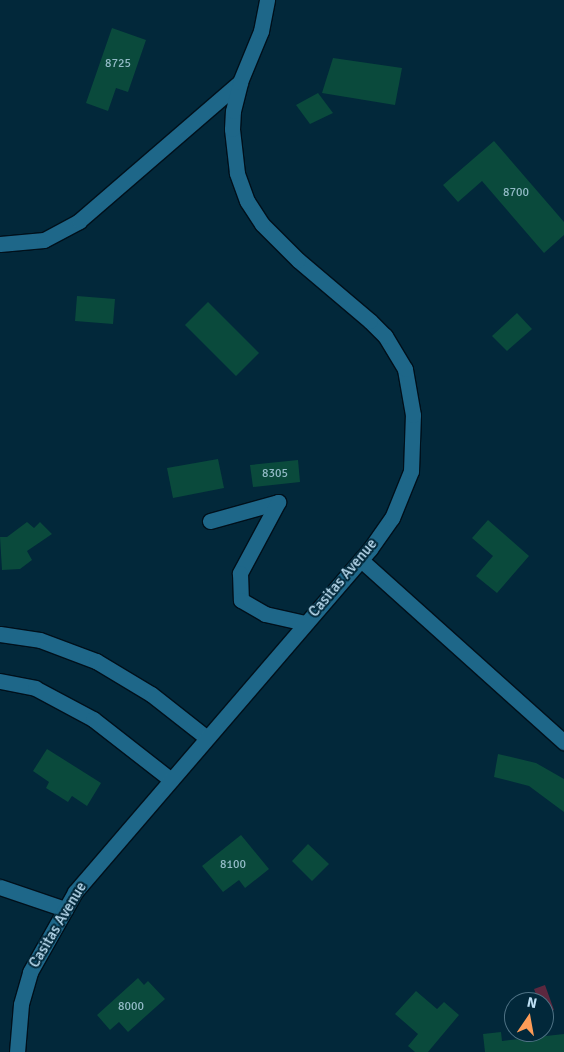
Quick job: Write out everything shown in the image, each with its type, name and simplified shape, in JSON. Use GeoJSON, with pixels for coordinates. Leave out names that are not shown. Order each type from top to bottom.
{"type":"FeatureCollection","features":[{"type":"Feature","properties":{"kind":"street"},"geometry":{"type":"LineString","coordinates":[[0,244],[44,240],[79,221],[240,82],[261,31],[267,0]]}},
{"type":"Feature","properties":{"kind":"street","name":"Casitas Avenue"},"geometry":{"type":"LineString","coordinates":[[17,1052],[22,1004],[30,972],[65,909],[106,853],[361,560],[392,518],[411,471],[414,443],[411,389],[405,369],[385,336],[278,242],[247,201],[237,173],[232,138],[240,82]]}},
{"type":"Feature","properties":{"kind":"street"},"geometry":{"type":"LineString","coordinates":[[210,521],[278,502],[240,574],[241,600],[265,614],[305,623]]}},
{"type":"Feature","properties":{"kind":"street"},"geometry":{"type":"LineString","coordinates":[[361,560],[564,742]]}},
{"type":"Feature","properties":{"kind":"street"},"geometry":{"type":"LineString","coordinates":[[0,634],[40,640],[96,661],[151,694],[207,738]]}},
{"type":"Feature","properties":{"kind":"street"},"geometry":{"type":"LineString","coordinates":[[0,681],[35,688],[93,719],[170,780]]}},
{"type":"Feature","properties":{"kind":"street"},"geometry":{"type":"LineString","coordinates":[[0,886],[65,909]]}},
{"type":"Feature","properties":{"kind":"shaded area"},"geometry":{"type":"Polygon","coordinates":[[[545,985],[548,992],[535,992],[534,989],[545,985]]]}},
{"type":"Feature","properties":{"kind":"building"},"geometry":{"type":"Polygon","coordinates":[[[112,28],[146,40],[128,92],[116,88],[108,111],[86,103],[112,28]]]}},
{"type":"Feature","properties":{"kind":"building"},"geometry":{"type":"Polygon","coordinates":[[[333,58],[402,68],[395,105],[322,93],[333,58]]]}},
{"type":"Feature","properties":{"kind":"building"},"geometry":{"type":"Polygon","coordinates":[[[318,93],[333,113],[310,124],[296,105],[318,93]]]}},
{"type":"Feature","properties":{"kind":"building"},"geometry":{"type":"Polygon","coordinates":[[[494,141],[564,222],[564,235],[544,253],[482,181],[458,202],[443,185],[494,141]]]}},
{"type":"Feature","properties":{"kind":"building"},"geometry":{"type":"Polygon","coordinates":[[[77,296],[115,299],[113,324],[75,321],[77,296]]]}},
{"type":"Feature","properties":{"kind":"building"},"geometry":{"type":"Polygon","coordinates":[[[208,302],[259,353],[236,376],[185,325],[208,302]]]}},
{"type":"Feature","properties":{"kind":"building"},"geometry":{"type":"Polygon","coordinates":[[[517,313],[532,329],[507,351],[492,336],[517,313]]]}},
{"type":"Feature","properties":{"kind":"building"},"geometry":{"type":"Polygon","coordinates":[[[218,459],[224,488],[173,498],[167,468],[218,459]]]}},
{"type":"Feature","properties":{"kind":"building"},"geometry":{"type":"Polygon","coordinates":[[[298,460],[300,482],[253,487],[250,465],[298,460]]]}},
{"type":"Feature","properties":{"kind":"building"},"geometry":{"type":"Polygon","coordinates":[[[488,520],[529,556],[497,593],[476,576],[493,556],[472,538],[488,520]]]}},
{"type":"Feature","properties":{"kind":"building"},"geometry":{"type":"Polygon","coordinates":[[[27,522],[34,528],[40,522],[52,534],[27,551],[32,560],[20,569],[2,570],[0,537],[7,537],[27,522]]]}},
{"type":"Feature","properties":{"kind":"building"},"geometry":{"type":"Polygon","coordinates":[[[47,749],[101,783],[87,806],[72,796],[68,802],[46,788],[49,782],[33,771],[47,749]]]}},
{"type":"Feature","properties":{"kind":"building"},"geometry":{"type":"Polygon","coordinates":[[[498,754],[536,763],[564,779],[564,812],[529,786],[494,777],[498,754]]]}},
{"type":"Feature","properties":{"kind":"building"},"geometry":{"type":"Polygon","coordinates":[[[241,835],[269,869],[245,888],[239,880],[223,892],[202,866],[241,835]]]}},
{"type":"Feature","properties":{"kind":"building"},"geometry":{"type":"Polygon","coordinates":[[[308,844],[329,864],[312,881],[292,861],[308,844]]]}},
{"type":"Feature","properties":{"kind":"building"},"geometry":{"type":"Polygon","coordinates":[[[138,978],[144,985],[148,981],[165,999],[128,1032],[119,1022],[110,1030],[97,1015],[138,978]]]}},
{"type":"Feature","properties":{"kind":"building"},"geometry":{"type":"Polygon","coordinates":[[[416,991],[437,1009],[444,1002],[459,1015],[428,1052],[415,1052],[408,1046],[418,1034],[395,1014],[416,991]]]}},
{"type":"Feature","properties":{"kind":"building"},"geometry":{"type":"Polygon","coordinates":[[[501,1032],[502,1041],[504,1042],[554,1042],[554,1035],[564,1034],[564,1052],[485,1052],[483,1034],[501,1032]]]}}]}
